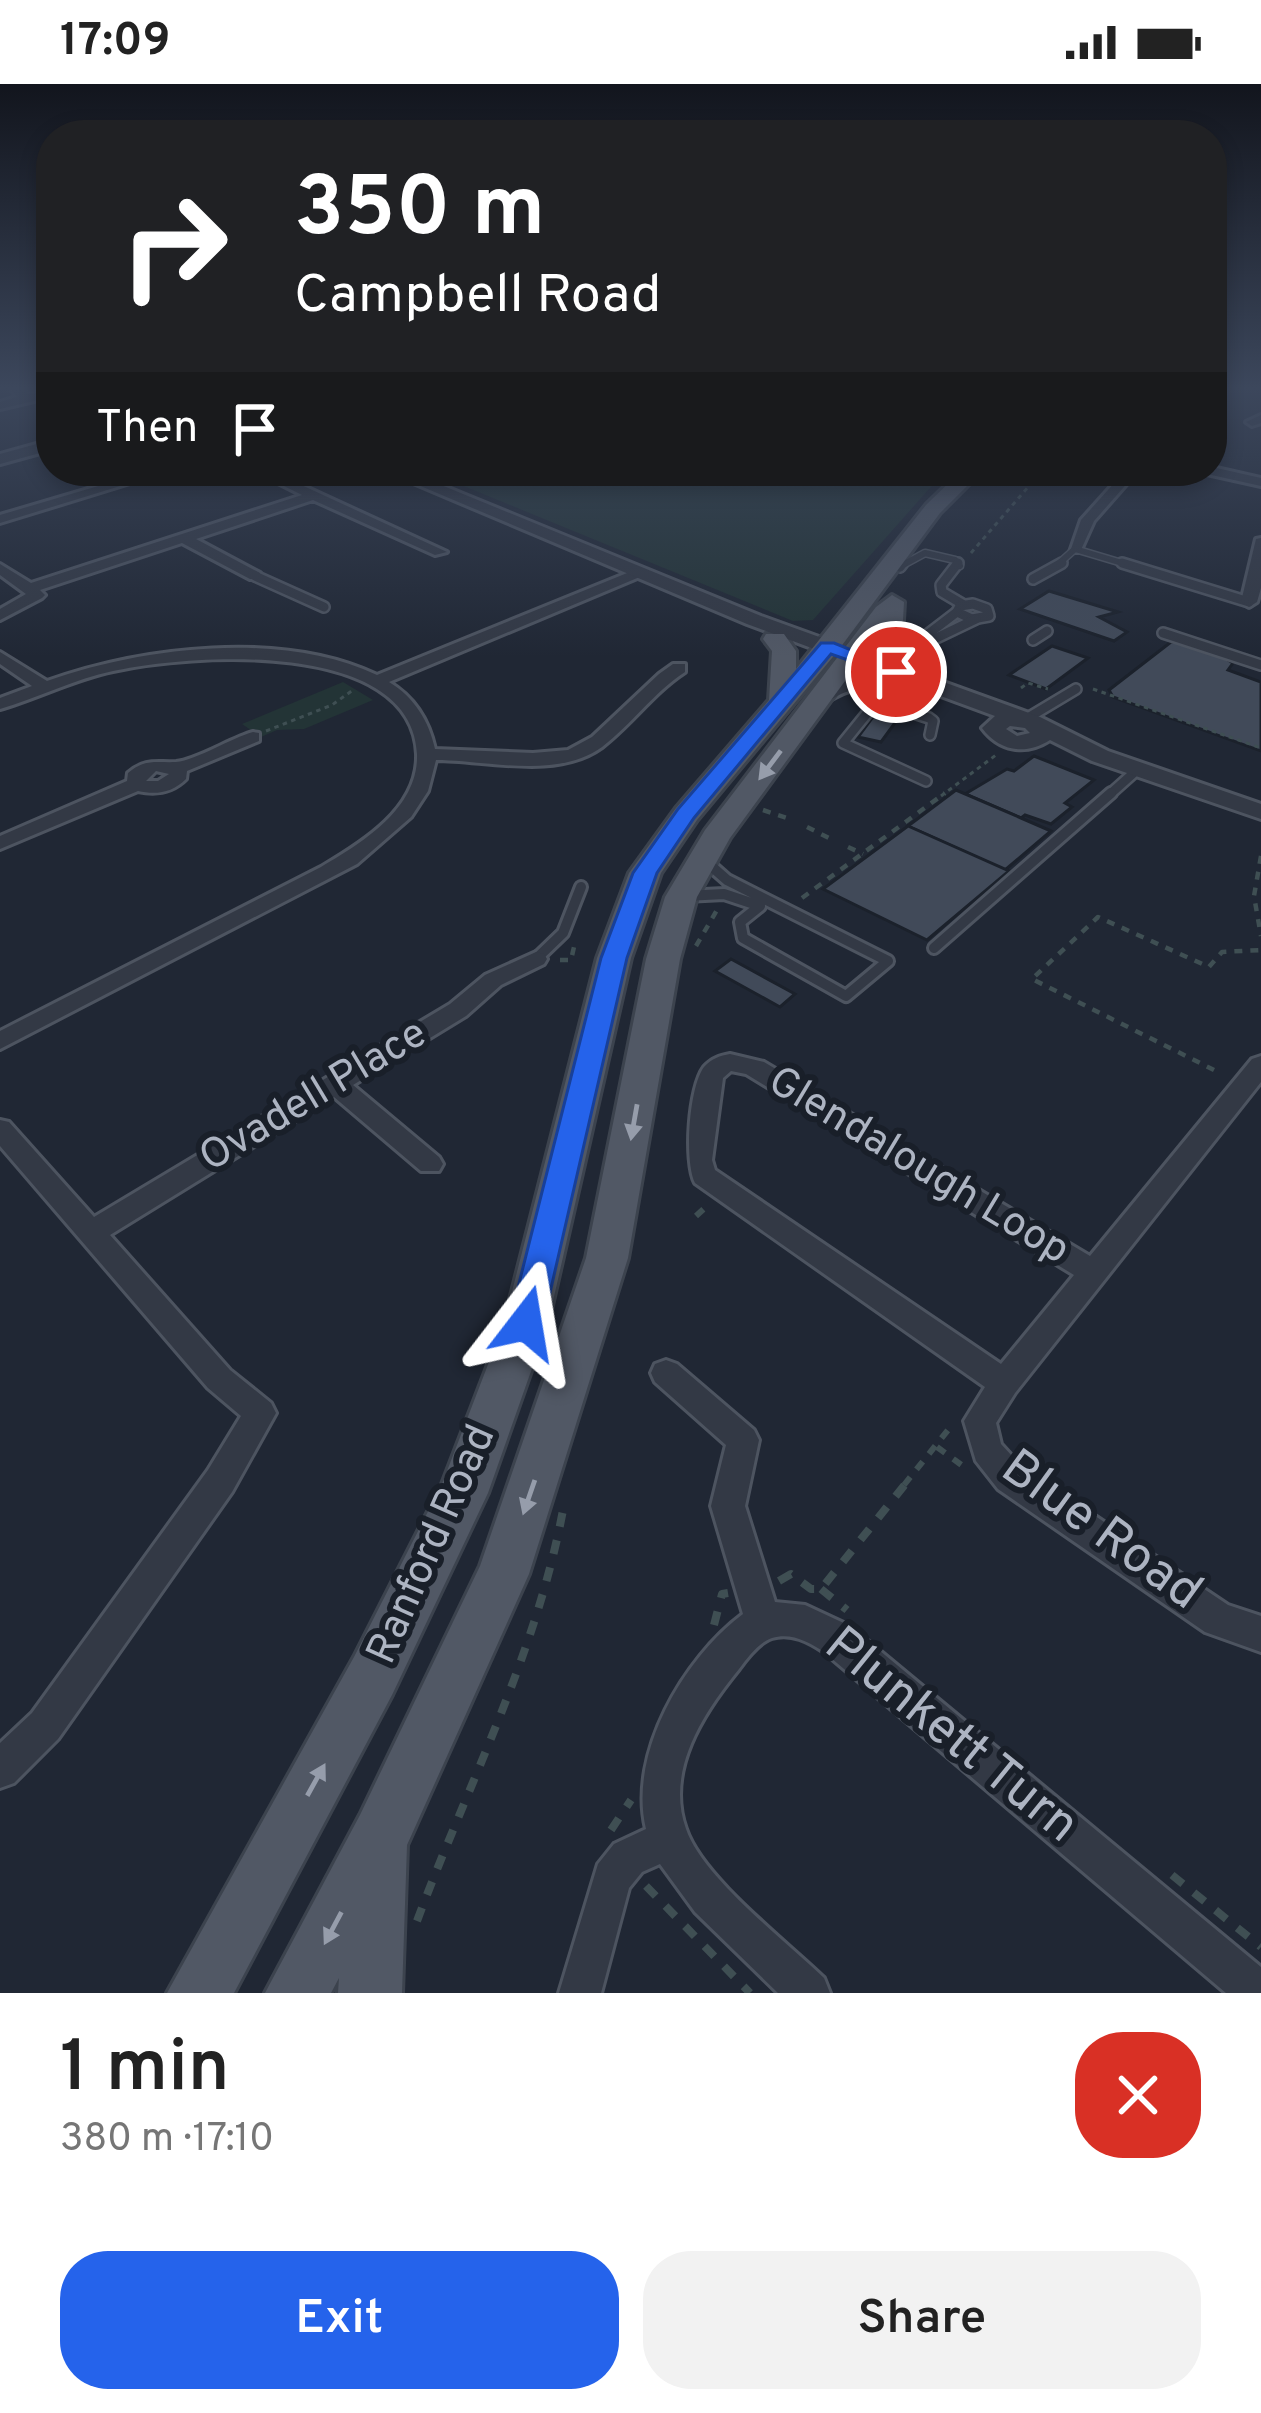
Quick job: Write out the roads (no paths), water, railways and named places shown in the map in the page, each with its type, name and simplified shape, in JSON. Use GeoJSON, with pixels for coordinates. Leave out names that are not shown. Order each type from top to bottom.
{"type":"FeatureCollection","features":[{"type":"Feature","properties":{"kind":"main road","name":"Ranford Road"},"geometry":{"type":"LineString","coordinates":[[297,1993],[381,1836],[503,1574],[607,1258],[663,959],[691,877],[883,575],[955,486]]}},
{"type":"Feature","properties":{"kind":"main road","name":"Ranford Road"},"geometry":{"type":"LineString","coordinates":[[199,1993],[373,1676],[463,1493],[526,1323],[626,914],[664,842],[892,602],[985,486]]}},
{"type":"Feature","properties":{"kind":"main road"},"geometry":{"type":"LineString","coordinates":[[892,602],[889,657],[905,681]]}},
{"type":"Feature","properties":{"kind":"main road"},"geometry":{"type":"LineString","coordinates":[[776,639],[784,651],[825,670]]}},
{"type":"Feature","properties":{"kind":"main road"},"geometry":{"type":"LineString","coordinates":[[370,1993],[381,1836]]}},
{"type":"Feature","properties":{"kind":"street"},"geometry":{"type":"LineString","coordinates":[[0,519],[112,486]]}},
{"type":"Feature","properties":{"kind":"street"},"geometry":{"type":"LineString","coordinates":[[292,486],[440,552]]}},
{"type":"Feature","properties":{"kind":"street"},"geometry":{"type":"LineString","coordinates":[[429,486],[699,598],[825,670],[905,681],[1032,725],[1228,804],[1261,812]]}},
{"type":"Feature","properties":{"kind":"street"},"geometry":{"type":"LineString","coordinates":[[1075,549],[1088,520],[1119,486]]}},
{"type":"Feature","properties":{"kind":"street"},"geometry":{"type":"LineString","coordinates":[[31,588],[314,496]]}},
{"type":"Feature","properties":{"kind":"street"},"geometry":{"type":"LineString","coordinates":[[184,538],[255,576]]}},
{"type":"Feature","properties":{"kind":"street"},"geometry":{"type":"LineString","coordinates":[[1250,602],[1256,589],[1251,571],[1261,542]]}},
{"type":"Feature","properties":{"kind":"street"},"geometry":{"type":"LineString","coordinates":[[0,568],[37,595],[0,615]]}},
{"type":"Feature","properties":{"kind":"street"},"geometry":{"type":"LineString","coordinates":[[375,680],[637,573]]}},
{"type":"Feature","properties":{"kind":"street"},"geometry":{"type":"LineString","coordinates":[[699,598],[847,684],[905,681],[993,728],[1005,740],[1032,725]]}},
{"type":"Feature","properties":{"kind":"street"},"geometry":{"type":"LineString","coordinates":[[0,704],[115,665],[276,656],[336,665],[375,680],[409,702],[428,755],[428,772],[403,814],[352,860],[0,1041]]}},
{"type":"Feature","properties":{"kind":"street"},"geometry":{"type":"LineString","coordinates":[[0,657],[45,687]]}},
{"type":"Feature","properties":{"kind":"street"},"geometry":{"type":"LineString","coordinates":[[428,755],[467,752],[547,760],[587,750],[652,683],[679,668]]}},
{"type":"Feature","properties":{"kind":"street"},"geometry":{"type":"LineString","coordinates":[[0,843],[137,784],[164,786],[179,776],[177,768],[253,737]]}},
{"type":"Feature","properties":{"kind":"street"},"geometry":{"type":"LineString","coordinates":[[1228,804],[1261,824]]}},
{"type":"Feature","properties":{"kind":"street","name":"Ovadell Place"},"geometry":{"type":"LineString","coordinates":[[91,1233],[458,1010],[493,980],[536,959]]}},
{"type":"Feature","properties":{"kind":"street","name":"Glendalough Loop"},"geometry":{"type":"LineString","coordinates":[[1004,1383],[704,1176],[699,1160],[711,1076],[718,1066],[729,1060],[754,1068],[1094,1274]]}},
{"type":"Feature","properties":{"kind":"street","name":"Blue Road"},"geometry":{"type":"LineString","coordinates":[[1261,1065],[1004,1383],[980,1420],[987,1451],[1010,1478],[1218,1618],[1261,1634]]}},
{"type":"Feature","properties":{"kind":"street"},"geometry":{"type":"LineString","coordinates":[[334,1084],[430,1164]]}},
{"type":"Feature","properties":{"kind":"street"},"geometry":{"type":"LineString","coordinates":[[0,1129],[219,1379],[260,1413],[220,1480],[45,1726],[0,1769]]}},
{"type":"Feature","properties":{"kind":"street"},"geometry":{"type":"LineString","coordinates":[[666,1373],[743,1440],[728,1506],[763,1622]]}},
{"type":"Feature","properties":{"kind":"street","name":"Plunkett Turn"},"geometry":{"type":"LineString","coordinates":[[668,1840],[662,1784],[682,1717],[696,1692],[740,1640],[763,1622],[812,1623],[837,1639],[1259,1993]]}},
{"type":"Feature","properties":{"kind":"street"},"geometry":{"type":"LineString","coordinates":[[580,1993],[620,1844],[668,1840],[686,1869],[808,1993]]}},
{"type":"Feature","properties":{"kind":"lane"},"geometry":{"type":"LineString","coordinates":[[1033,579],[1075,549],[1250,602]]}},
{"type":"Feature","properties":{"kind":"lane"},"geometry":{"type":"LineString","coordinates":[[883,575],[908,557],[929,554],[955,560],[960,566],[941,585],[942,592],[977,619]]}},
{"type":"Feature","properties":{"kind":"lane"},"geometry":{"type":"LineString","coordinates":[[255,576],[324,607]]}},
{"type":"Feature","properties":{"kind":"lane"},"geometry":{"type":"LineString","coordinates":[[926,643],[927,631],[960,608],[1004,616]]}},
{"type":"Feature","properties":{"kind":"lane"},"geometry":{"type":"LineString","coordinates":[[935,658],[920,648],[991,610]]}},
{"type":"Feature","properties":{"kind":"lane"},"geometry":{"type":"LineString","coordinates":[[1033,640],[1047,631]]}},
{"type":"Feature","properties":{"kind":"lane"},"geometry":{"type":"LineString","coordinates":[[1163,633],[1261,665]]}},
{"type":"Feature","properties":{"kind":"lane"},"geometry":{"type":"LineString","coordinates":[[1032,725],[1050,703],[1076,689]]}},
{"type":"Feature","properties":{"kind":"lane"},"geometry":{"type":"LineString","coordinates":[[926,781],[843,743],[878,701],[929,718],[930,735]]}},
{"type":"Feature","properties":{"kind":"lane"},"geometry":{"type":"LineString","coordinates":[[934,948],[1137,770]]}},
{"type":"Feature","properties":{"kind":"lane"},"geometry":{"type":"LineString","coordinates":[[691,877],[727,880],[889,961],[846,995],[743,938],[740,922],[760,907],[691,877]]}},
{"type":"Feature","properties":{"kind":"lane"},"geometry":{"type":"LineString","coordinates":[[536,959],[563,933],[581,886]]}}]}
